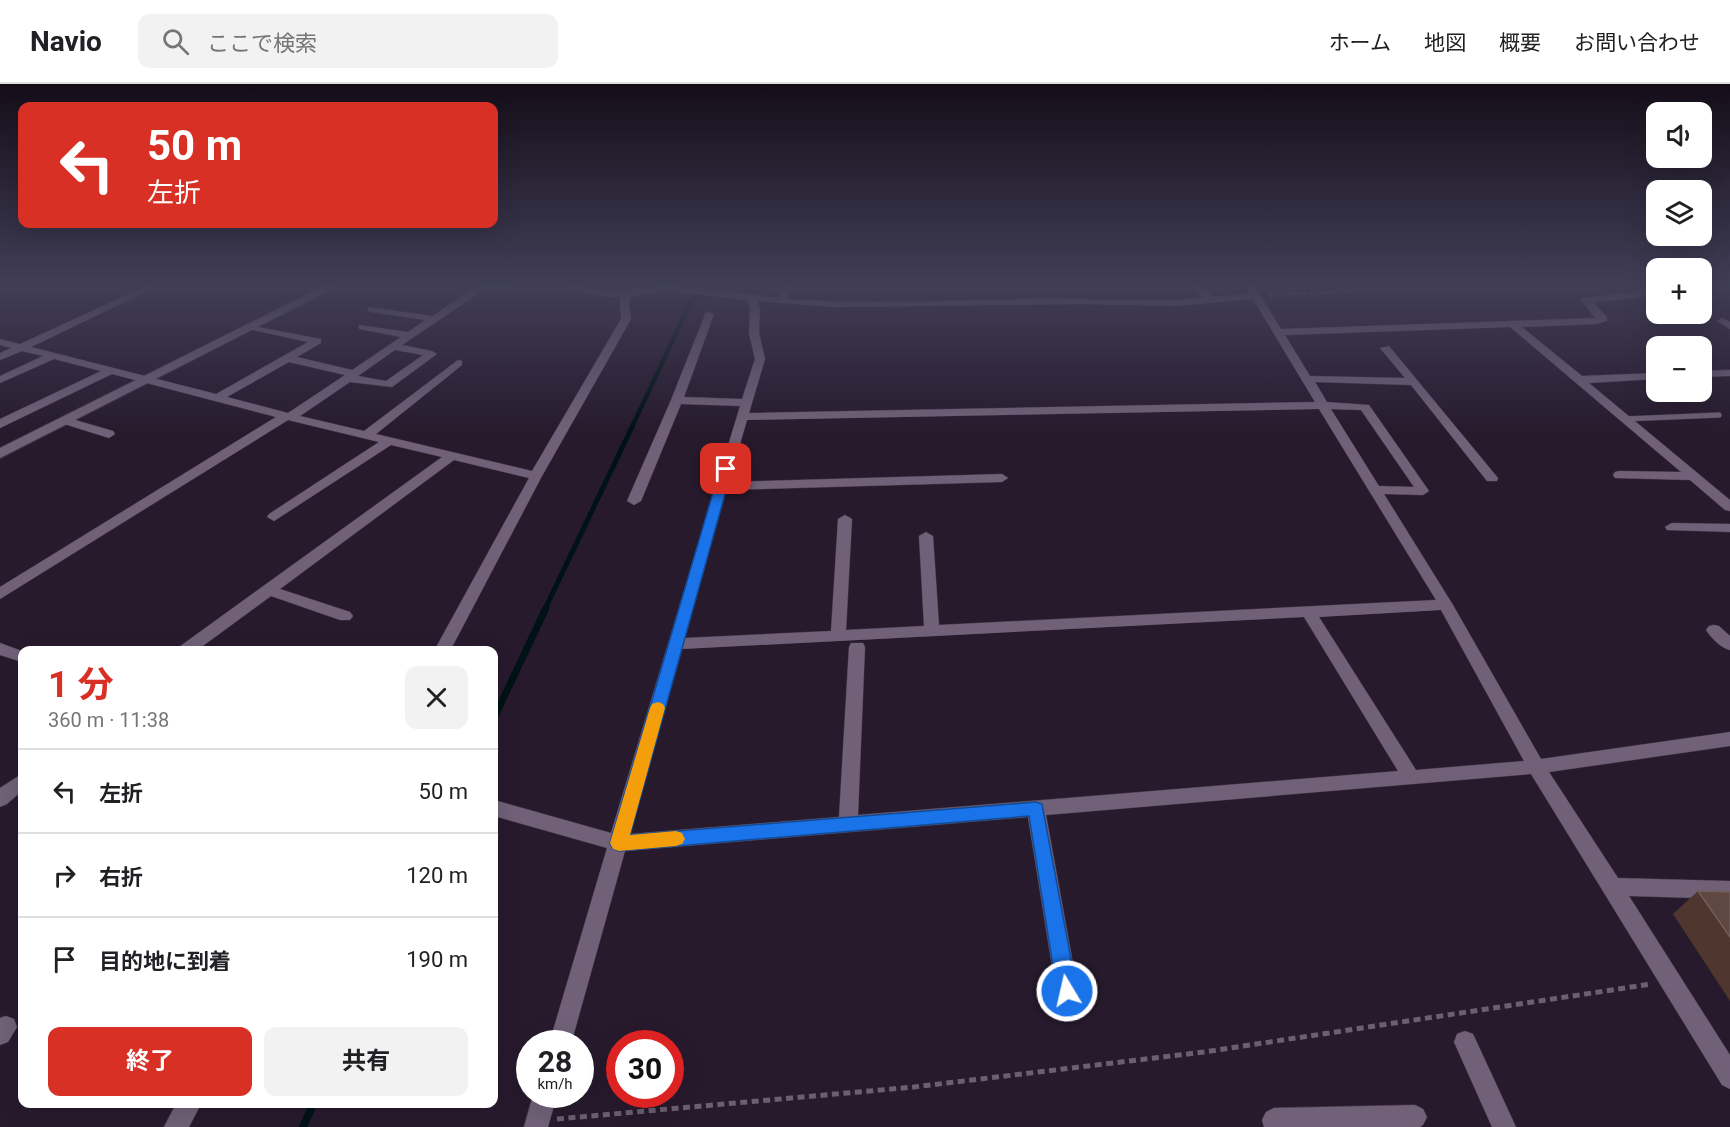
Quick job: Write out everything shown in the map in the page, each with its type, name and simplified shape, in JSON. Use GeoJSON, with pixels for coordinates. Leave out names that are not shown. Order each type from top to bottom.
{"type":"FeatureCollection","features":[{"type":"Feature","properties":{"kind":"street"},"geometry":{"type":"LineString","coordinates":[[0,357],[51,334]]}},
{"type":"Feature","properties":{"kind":"street"},"geometry":{"type":"LineString","coordinates":[[0,454],[239,334]]}},
{"type":"Feature","properties":{"kind":"street"},"geometry":{"type":"LineString","coordinates":[[218,398],[317,340],[285,334]]}},
{"type":"Feature","properties":{"kind":"street"},"geometry":{"type":"LineString","coordinates":[[398,334],[410,336]]}},
{"type":"Feature","properties":{"kind":"street"},"geometry":{"type":"LineString","coordinates":[[0,594],[288,416],[413,334]]}},
{"type":"Feature","properties":{"kind":"street"},"geometry":{"type":"LineString","coordinates":[[445,646],[536,476],[618,334]]}},
{"type":"Feature","properties":{"kind":"street"},"geometry":{"type":"LineString","coordinates":[[634,501],[677,400],[702,334]]}},
{"type":"Feature","properties":{"kind":"street"},"geometry":{"type":"LineString","coordinates":[[564,1030],[721,486],[760,359],[754,334]]}},
{"type":"Feature","properties":{"kind":"street"},"geometry":{"type":"LineString","coordinates":[[1279,334],[1446,605],[1536,767],[1730,1077]]}},
{"type":"Feature","properties":{"kind":"street"},"geometry":{"type":"LineString","coordinates":[[1524,334],[1730,507]]}},
{"type":"Feature","properties":{"kind":"street"},"geometry":{"type":"LineString","coordinates":[[0,342],[288,416],[536,476]]}},
{"type":"Feature","properties":{"kind":"street"},"geometry":{"type":"LineString","coordinates":[[287,358],[388,384],[432,354],[394,347]]}},
{"type":"Feature","properties":{"kind":"street"},"geometry":{"type":"LineString","coordinates":[[1385,348],[1492,478]]}},
{"type":"Feature","properties":{"kind":"street"},"geometry":{"type":"LineString","coordinates":[[0,380],[54,355]]}},
{"type":"Feature","properties":{"kind":"street"},"geometry":{"type":"LineString","coordinates":[[367,435],[458,363]]}},
{"type":"Feature","properties":{"kind":"street"},"geometry":{"type":"LineString","coordinates":[[0,424],[112,370]]}},
{"type":"Feature","properties":{"kind":"street"},"geometry":{"type":"LineString","coordinates":[[1712,374],[1730,373]]}},
{"type":"Feature","properties":{"kind":"street"},"geometry":{"type":"LineString","coordinates":[[1577,380],[1646,377]]}},
{"type":"Feature","properties":{"kind":"street"},"geometry":{"type":"LineString","coordinates":[[1308,379],[1414,382]]}},
{"type":"Feature","properties":{"kind":"street"},"geometry":{"type":"LineString","coordinates":[[677,400],[747,403]]}},
{"type":"Feature","properties":{"kind":"street"},"geometry":{"type":"LineString","coordinates":[[742,417],[1324,405],[1365,407],[1423,491],[1376,490]]}},
{"type":"Feature","properties":{"kind":"street"},"geometry":{"type":"LineString","coordinates":[[65,421],[109,434]]}},
{"type":"Feature","properties":{"kind":"street"},"geometry":{"type":"LineString","coordinates":[[274,518],[388,441]]}},
{"type":"Feature","properties":{"kind":"street"},"geometry":{"type":"LineString","coordinates":[[192,646],[452,456]]}},
{"type":"Feature","properties":{"kind":"street"},"geometry":{"type":"LineString","coordinates":[[1619,475],[1694,476]]}},
{"type":"Feature","properties":{"kind":"street"},"geometry":{"type":"LineString","coordinates":[[721,486],[1002,478]]}},
{"type":"Feature","properties":{"kind":"street"},"geometry":{"type":"LineString","coordinates":[[838,636],[845,519]]}},
{"type":"Feature","properties":{"kind":"street"},"geometry":{"type":"LineString","coordinates":[[1672,527],[1730,528]]}},
{"type":"Feature","properties":{"kind":"street"},"geometry":{"type":"LineString","coordinates":[[926,536],[932,631]]}},
{"type":"Feature","properties":{"kind":"street"},"geometry":{"type":"LineString","coordinates":[[269,590],[345,616]]}},
{"type":"Feature","properties":{"kind":"street"},"geometry":{"type":"LineString","coordinates":[[676,644],[1446,605]]}},
{"type":"Feature","properties":{"kind":"street"},"geometry":{"type":"LineString","coordinates":[[1308,612],[1411,777]]}},
{"type":"Feature","properties":{"kind":"street"},"geometry":{"type":"LineString","coordinates":[[1714,630],[1730,645]]}},
{"type":"Feature","properties":{"kind":"street"},"geometry":{"type":"LineString","coordinates":[[848,824],[857,647]]}},
{"type":"Feature","properties":{"kind":"street"},"geometry":{"type":"LineString","coordinates":[[0,649],[18,656]]}},
{"type":"Feature","properties":{"kind":"street"},"geometry":{"type":"LineString","coordinates":[[498,809],[619,843],[1536,767],[1730,739]]}},
{"type":"Feature","properties":{"kind":"street"},"geometry":{"type":"LineString","coordinates":[[0,799],[18,784]]}},
{"type":"Feature","properties":{"kind":"street"},"geometry":{"type":"LineString","coordinates":[[1036,809],[1067,991]]}},
{"type":"Feature","properties":{"kind":"street"},"geometry":{"type":"LineString","coordinates":[[1612,887],[1730,890]]}},
{"type":"Feature","properties":{"kind":"street"},"geometry":{"type":"LineString","coordinates":[[1465,1042],[1504,1127]]}},
{"type":"Feature","properties":{"kind":"street"},"geometry":{"type":"LineString","coordinates":[[176,1127],[187,1108]]}},
{"type":"Feature","properties":{"kind":"street"},"geometry":{"type":"LineString","coordinates":[[537,1124],[541,1108]]}},
{"type":"Feature","properties":{"kind":"street"},"geometry":{"type":"LineString","coordinates":[[1276,1127],[1274,1120],[1416,1117]]}},
{"type":"Feature","properties":{"kind":"lane"},"geometry":{"type":"LineString","coordinates":[[1624,419],[1719,415]]}},
{"type":"Feature","properties":{"kind":"path"},"geometry":{"type":"LineString","coordinates":[[537,1124],[914,1087],[1204,1052],[1672,981]]}},
{"type":"Feature","properties":{"kind":"building"},"geometry":{"type":"Polygon","coordinates":[[[1698,891],[1730,892],[1730,937],[1698,891]]]}},
{"type":"Feature","properties":{"kind":"waterway"},"geometry":{"type":"LineString","coordinates":[[631,429],[676,334]]}},
{"type":"Feature","properties":{"kind":"waterway"},"geometry":{"type":"LineString","coordinates":[[545,609],[632,427]]}},
{"type":"Feature","properties":{"kind":"waterway"},"geometry":{"type":"LineString","coordinates":[[498,710],[546,608]]}},
{"type":"Feature","properties":{"kind":"waterway"},"geometry":{"type":"LineString","coordinates":[[303,1127],[311,1108]]}},
{"type":"Feature","properties":{"kind":"slow traffic"},"geometry":{"type":"LineString","coordinates":[[658,708],[619,843],[676,839]]}},
{"type":"Feature","properties":{"kind":"route"},"geometry":{"type":"LineString","coordinates":[[726,469],[619,843],[1036,809],[1067,991]]}}]}
